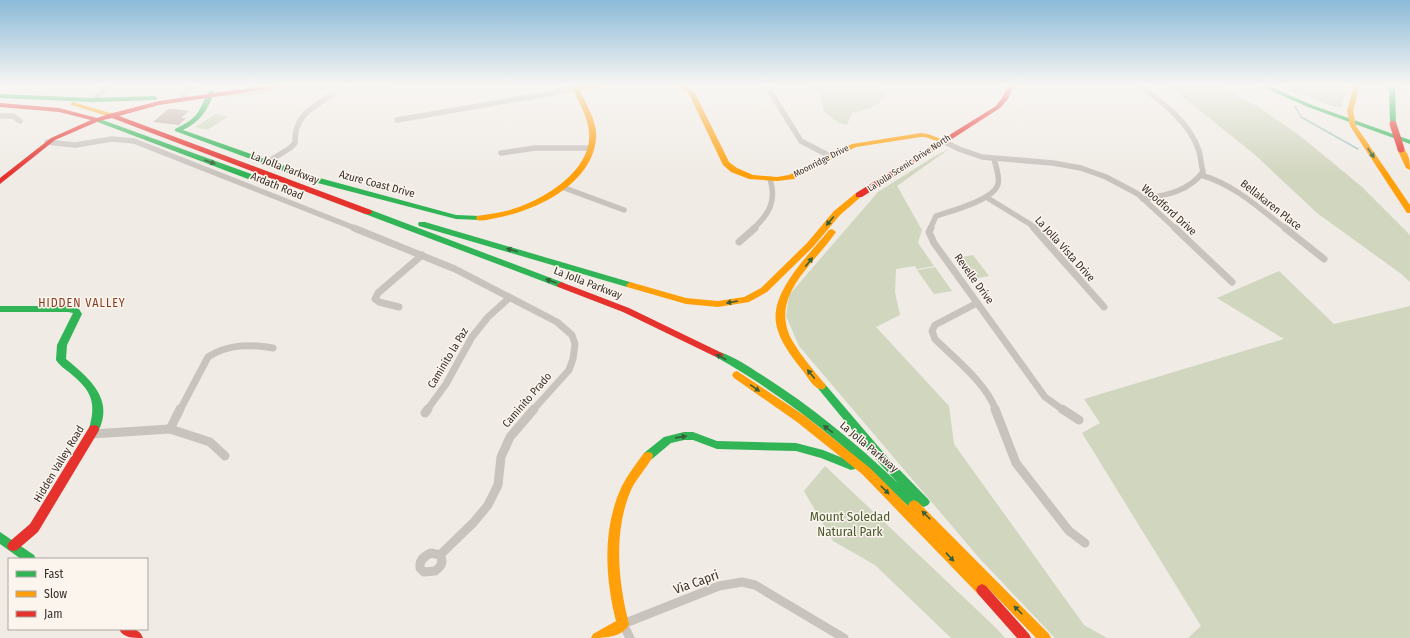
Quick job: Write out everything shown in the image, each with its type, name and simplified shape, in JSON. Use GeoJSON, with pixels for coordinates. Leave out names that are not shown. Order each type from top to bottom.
{"type":"FeatureCollection","features":[{"type":"Feature","properties":{"kind":"main road","name":"La Jolla Parkway"},"geometry":{"type":"LineString","coordinates":[[77,115],[97,120],[589,304],[641,325],[698,353],[745,380],[801,419],[866,471],[951,557],[1025,638]]}},
{"type":"Feature","properties":{"kind":"main road"},"geometry":{"type":"LineString","coordinates":[[0,182],[47,142],[61,134],[111,115]]}},
{"type":"Feature","properties":{"kind":"main road","name":"La Jolla Parkway"},"geometry":{"type":"LineString","coordinates":[[111,115],[207,150],[308,190],[626,310],[691,340],[728,360],[768,384],[806,411],[880,471],[946,536],[981,574],[1045,638]]}},
{"type":"Feature","properties":{"kind":"main road","name":"Azure Coast Drive"},"geometry":{"type":"LineString","coordinates":[[202,115],[177,130],[313,179],[456,217],[485,218],[517,210],[539,200],[562,187],[575,175],[588,157],[594,138],[592,126],[587,115]]}},
{"type":"Feature","properties":{"kind":"main road","name":"Moonridge Drive"},"geometry":{"type":"LineString","coordinates":[[703,115],[726,163],[742,174],[770,179],[791,177],[854,145],[926,134],[944,141]]}},
{"type":"Feature","properties":{"kind":"main road","name":"La Jolla Scenic Drive North"},"geometry":{"type":"LineString","coordinates":[[859,196],[870,187],[986,115]]}},
{"type":"Feature","properties":{"kind":"main road"},"geometry":{"type":"LineString","coordinates":[[1335,115],[1410,142]]}},
{"type":"Feature","properties":{"kind":"main road"},"geometry":{"type":"LineString","coordinates":[[1350,115],[1352,126],[1410,211]]}},
{"type":"Feature","properties":{"kind":"main road"},"geometry":{"type":"LineString","coordinates":[[1393,115],[1393,124],[1401,149],[1410,168]]}},
{"type":"Feature","properties":{"kind":"main road"},"geometry":{"type":"LineString","coordinates":[[152,148],[163,147],[179,151]]}},
{"type":"Feature","properties":{"kind":"main road"},"geometry":{"type":"LineString","coordinates":[[308,190],[686,301],[718,304],[746,300],[764,290],[810,245],[837,212],[859,196]]}},
{"type":"Feature","properties":{"kind":"main road"},"geometry":{"type":"LineString","coordinates":[[859,196],[790,286],[782,300],[780,312],[781,326],[786,339],[808,370],[885,462],[957,538],[981,574]]}},
{"type":"Feature","properties":{"kind":"main road","name":"Hidden Valley Road"},"geometry":{"type":"LineString","coordinates":[[0,308],[68,309],[76,311],[78,314],[62,345],[61,360],[92,388],[100,406],[96,425],[92,434],[34,528],[13,546]]}},
{"type":"Feature","properties":{"kind":"main road"},"geometry":{"type":"LineString","coordinates":[[623,624],[618,611],[613,570],[616,528],[623,497],[628,485],[648,456],[668,440],[680,436],[693,436],[717,445],[796,447],[838,460],[866,471]]}},
{"type":"Feature","properties":{"kind":"main road"},"geometry":{"type":"LineString","coordinates":[[0,538],[29,558]]}},
{"type":"Feature","properties":{"kind":"main road","name":"Via Capri"},"geometry":{"type":"LineString","coordinates":[[597,638],[623,624]]}},
{"type":"Feature","properties":{"kind":"main road"},"geometry":{"type":"LineString","coordinates":[[126,630],[137,638]]}},
{"type":"Feature","properties":{"kind":"street"},"geometry":{"type":"LineString","coordinates":[[266,163],[290,148],[295,143],[295,130],[304,115]]}},
{"type":"Feature","properties":{"kind":"street"},"geometry":{"type":"LineString","coordinates":[[397,120],[427,115]]}},
{"type":"Feature","properties":{"kind":"street"},"geometry":{"type":"LineString","coordinates":[[784,115],[801,141],[830,156]]}},
{"type":"Feature","properties":{"kind":"street"},"geometry":{"type":"LineString","coordinates":[[1143,199],[1171,194],[1183,189],[1198,179],[1203,172],[1194,139],[1175,115]]}},
{"type":"Feature","properties":{"kind":"street"},"geometry":{"type":"LineString","coordinates":[[0,116],[13,116],[20,121]]}},
{"type":"Feature","properties":{"kind":"street","name":"Ardath Road"},"geometry":{"type":"LineString","coordinates":[[47,142],[72,146],[105,139],[122,138],[152,148],[422,255],[455,269],[491,289]]}},
{"type":"Feature","properties":{"kind":"street","name":"Woodford Drive"},"geometry":{"type":"LineString","coordinates":[[944,141],[973,155],[994,159],[1053,163],[1081,168],[1119,183],[1143,199],[1232,282]]}},
{"type":"Feature","properties":{"kind":"street"},"geometry":{"type":"LineString","coordinates":[[502,153],[535,148],[590,148]]}},
{"type":"Feature","properties":{"kind":"street"},"geometry":{"type":"LineString","coordinates":[[986,197],[997,186],[998,176],[994,159]]}},
{"type":"Feature","properties":{"kind":"street","name":"Bellakaren Place"},"geometry":{"type":"LineString","coordinates":[[1201,175],[1215,179],[1235,189],[1324,259]]}},
{"type":"Feature","properties":{"kind":"street"},"geometry":{"type":"LineString","coordinates":[[739,242],[751,233],[765,216],[774,192],[770,179]]}},
{"type":"Feature","properties":{"kind":"street"},"geometry":{"type":"LineString","coordinates":[[562,187],[624,210]]}},
{"type":"Feature","properties":{"kind":"street","name":"Revelle Drive"},"geometry":{"type":"LineString","coordinates":[[986,197],[936,216],[929,232],[934,243],[1045,397],[1078,420]]}},
{"type":"Feature","properties":{"kind":"street","name":"La Jolla Vista Drive"},"geometry":{"type":"LineString","coordinates":[[986,197],[1030,224],[1104,307]]}},
{"type":"Feature","properties":{"kind":"street"},"geometry":{"type":"LineString","coordinates":[[398,307],[379,302],[375,299],[378,293],[422,255]]}},
{"type":"Feature","properties":{"kind":"street","name":"Caminito Prado"},"geometry":{"type":"LineString","coordinates":[[440,555],[474,522],[488,505],[498,485],[501,457],[510,437],[569,370],[573,359],[575,344],[572,335],[557,322],[491,289]]}},
{"type":"Feature","properties":{"kind":"street","name":"Caminito la Paz"},"geometry":{"type":"LineString","coordinates":[[425,413],[446,384],[472,338],[488,317],[509,298]]}},
{"type":"Feature","properties":{"kind":"street"},"geometry":{"type":"LineString","coordinates":[[977,303],[935,325],[932,331],[935,339],[979,383],[992,401],[1016,463],[1069,531],[1085,543]]}},
{"type":"Feature","properties":{"kind":"street"},"geometry":{"type":"LineString","coordinates":[[170,429],[208,357],[214,351],[224,348],[258,345],[273,348]]}},
{"type":"Feature","properties":{"kind":"street"},"geometry":{"type":"LineString","coordinates":[[92,434],[170,429],[210,442],[225,456]]}},
{"type":"Feature","properties":{"kind":"street","name":"Via Capri"},"geometry":{"type":"LineString","coordinates":[[623,624],[719,586],[742,582],[755,585],[844,638]]}},
{"type":"Feature","properties":{"kind":"street"},"geometry":{"type":"LineString","coordinates":[[623,624],[630,638]]}},
{"type":"Feature","properties":{"kind":"green space"},"geometry":{"type":"Polygon","coordinates":[[[215,115],[228,117],[207,130],[195,127],[215,115]]]}},
{"type":"Feature","properties":{"kind":"green space"},"geometry":{"type":"Polygon","coordinates":[[[828,115],[851,115],[847,125],[839,123],[828,115]]]}},
{"type":"Feature","properties":{"kind":"green space"},"geometry":{"type":"Polygon","coordinates":[[[1205,115],[1269,115],[1299,135],[1361,186],[1410,235],[1410,282],[1400,273],[1317,213],[1254,154],[1205,115]]]}},
{"type":"Feature","properties":{"kind":"green space"},"geometry":{"type":"Polygon","coordinates":[[[949,149],[897,186],[922,230],[918,243],[934,266],[917,269],[915,266],[896,269],[895,292],[900,315],[876,327],[949,406],[954,444],[1084,625],[1107,638],[1055,638],[980,559],[799,346],[786,316],[789,295],[878,192],[935,156],[949,149]]]}},
{"type":"Feature","properties":{"kind":"green space"},"geometry":{"type":"Polygon","coordinates":[[[973,255],[989,276],[972,279],[957,258],[973,255]]]}},
{"type":"Feature","properties":{"kind":"green space"},"geometry":{"type":"Polygon","coordinates":[[[935,267],[952,291],[934,294],[917,270],[935,267]]]}},
{"type":"Feature","properties":{"kind":"green space"},"geometry":{"type":"Polygon","coordinates":[[[1279,271],[1334,324],[1410,306],[1410,638],[1188,638],[1201,626],[1082,433],[1100,423],[1084,399],[1284,339],[1217,298],[1279,271]]]}},
{"type":"Feature","properties":{"kind":"green space","name":"Mount Soledad Natural Park"},"geometry":{"type":"Polygon","coordinates":[[[825,466],[1005,638],[951,638],[875,565],[833,541],[804,491],[825,466]]]}},
{"type":"Feature","properties":{"kind":"building"},"geometry":{"type":"Polygon","coordinates":[[[161,115],[185,115],[181,118],[186,118],[179,125],[153,122],[161,115]]]}},
{"type":"Feature","properties":{"kind":"waterway"},"geometry":{"type":"LineString","coordinates":[[1300,115],[1301,117],[1358,149]]}},
{"type":"Feature","properties":{"kind":"traffic: fast"},"geometry":{"type":"LineString","coordinates":[[177,130],[195,120],[200,115]]}},
{"type":"Feature","properties":{"kind":"traffic: fast"},"geometry":{"type":"LineString","coordinates":[[1334,115],[1410,142]]}},
{"type":"Feature","properties":{"kind":"traffic: fast"},"geometry":{"type":"LineString","coordinates":[[1393,115],[1393,124]]}},
{"type":"Feature","properties":{"kind":"traffic: fast"},"geometry":{"type":"LineString","coordinates":[[97,120],[251,177]]}},
{"type":"Feature","properties":{"kind":"traffic: fast"},"geometry":{"type":"LineString","coordinates":[[177,130],[313,179],[456,217],[480,218]]}},
{"type":"Feature","properties":{"kind":"traffic: fast"},"geometry":{"type":"LineString","coordinates":[[368,212],[561,285]]}},
{"type":"Feature","properties":{"kind":"traffic: fast"},"geometry":{"type":"LineString","coordinates":[[422,224],[630,285]]}},
{"type":"Feature","properties":{"kind":"traffic: fast"},"geometry":{"type":"LineString","coordinates":[[0,309],[68,309],[76,311],[78,314],[62,345],[61,360],[86,381],[96,397],[98,417],[94,429]]}},
{"type":"Feature","properties":{"kind":"traffic: fast"},"geometry":{"type":"LineString","coordinates":[[719,355],[772,386],[822,422],[846,442],[914,505]]}},
{"type":"Feature","properties":{"kind":"traffic: fast"},"geometry":{"type":"LineString","coordinates":[[821,386],[885,462],[924,502]]}},
{"type":"Feature","properties":{"kind":"traffic: fast"},"geometry":{"type":"LineString","coordinates":[[648,456],[668,440],[684,436],[693,436],[717,445],[796,447],[823,454],[851,466]]}},
{"type":"Feature","properties":{"kind":"traffic: fast"},"geometry":{"type":"LineString","coordinates":[[0,537],[29,558]]}},
{"type":"Feature","properties":{"kind":"traffic: slow"},"geometry":{"type":"LineString","coordinates":[[480,218],[510,213],[530,205],[555,192],[577,174],[585,163],[593,138],[592,125],[588,115]]}},
{"type":"Feature","properties":{"kind":"traffic: slow"},"geometry":{"type":"LineString","coordinates":[[703,115],[726,163],[734,170],[752,177],[777,179],[791,177],[854,145],[921,135],[926,135],[943,141]]}},
{"type":"Feature","properties":{"kind":"traffic: slow"},"geometry":{"type":"LineString","coordinates":[[1351,115],[1353,126],[1410,211]]}},
{"type":"Feature","properties":{"kind":"traffic: slow"},"geometry":{"type":"LineString","coordinates":[[1401,149],[1410,168]]}},
{"type":"Feature","properties":{"kind":"traffic: slow"},"geometry":{"type":"LineString","coordinates":[[630,285],[686,301],[718,304],[746,300],[764,290],[810,245],[837,213],[859,195]]}},
{"type":"Feature","properties":{"kind":"traffic: slow"},"geometry":{"type":"LineString","coordinates":[[821,386],[799,358],[785,336],[781,325],[780,311],[782,301],[790,285],[832,232]]}},
{"type":"Feature","properties":{"kind":"traffic: slow"},"geometry":{"type":"LineString","coordinates":[[737,375],[801,419],[866,471],[982,590]]}},
{"type":"Feature","properties":{"kind":"traffic: slow"},"geometry":{"type":"LineString","coordinates":[[597,638],[623,624],[614,575],[614,541],[616,524],[627,487],[635,473],[648,456]]}},
{"type":"Feature","properties":{"kind":"traffic: slow"},"geometry":{"type":"LineString","coordinates":[[914,505],[1045,638]]}},
{"type":"Feature","properties":{"kind":"traffic: jam"},"geometry":{"type":"LineString","coordinates":[[77,115],[97,120],[116,115]]}},
{"type":"Feature","properties":{"kind":"traffic: jam"},"geometry":{"type":"LineString","coordinates":[[111,115],[368,212]]}},
{"type":"Feature","properties":{"kind":"traffic: jam"},"geometry":{"type":"LineString","coordinates":[[859,195],[986,115]]}},
{"type":"Feature","properties":{"kind":"traffic: jam"},"geometry":{"type":"LineString","coordinates":[[0,182],[53,139],[97,120]]}},
{"type":"Feature","properties":{"kind":"traffic: jam"},"geometry":{"type":"LineString","coordinates":[[1393,124],[1401,149]]}},
{"type":"Feature","properties":{"kind":"traffic: jam"},"geometry":{"type":"LineString","coordinates":[[561,285],[626,310],[719,355]]}},
{"type":"Feature","properties":{"kind":"traffic: jam"},"geometry":{"type":"LineString","coordinates":[[13,546],[34,528],[94,429]]}},
{"type":"Feature","properties":{"kind":"traffic: jam"},"geometry":{"type":"LineString","coordinates":[[982,590],[1025,638]]}},
{"type":"Feature","properties":{"kind":"traffic: jam"},"geometry":{"type":"LineString","coordinates":[[126,630],[137,638]]}},
{"type":"Feature","properties":{"kind":"district","name":"HIDDEN VALLEY"},"geometry":{"type":"Point","coordinates":[82,303]}}]}
